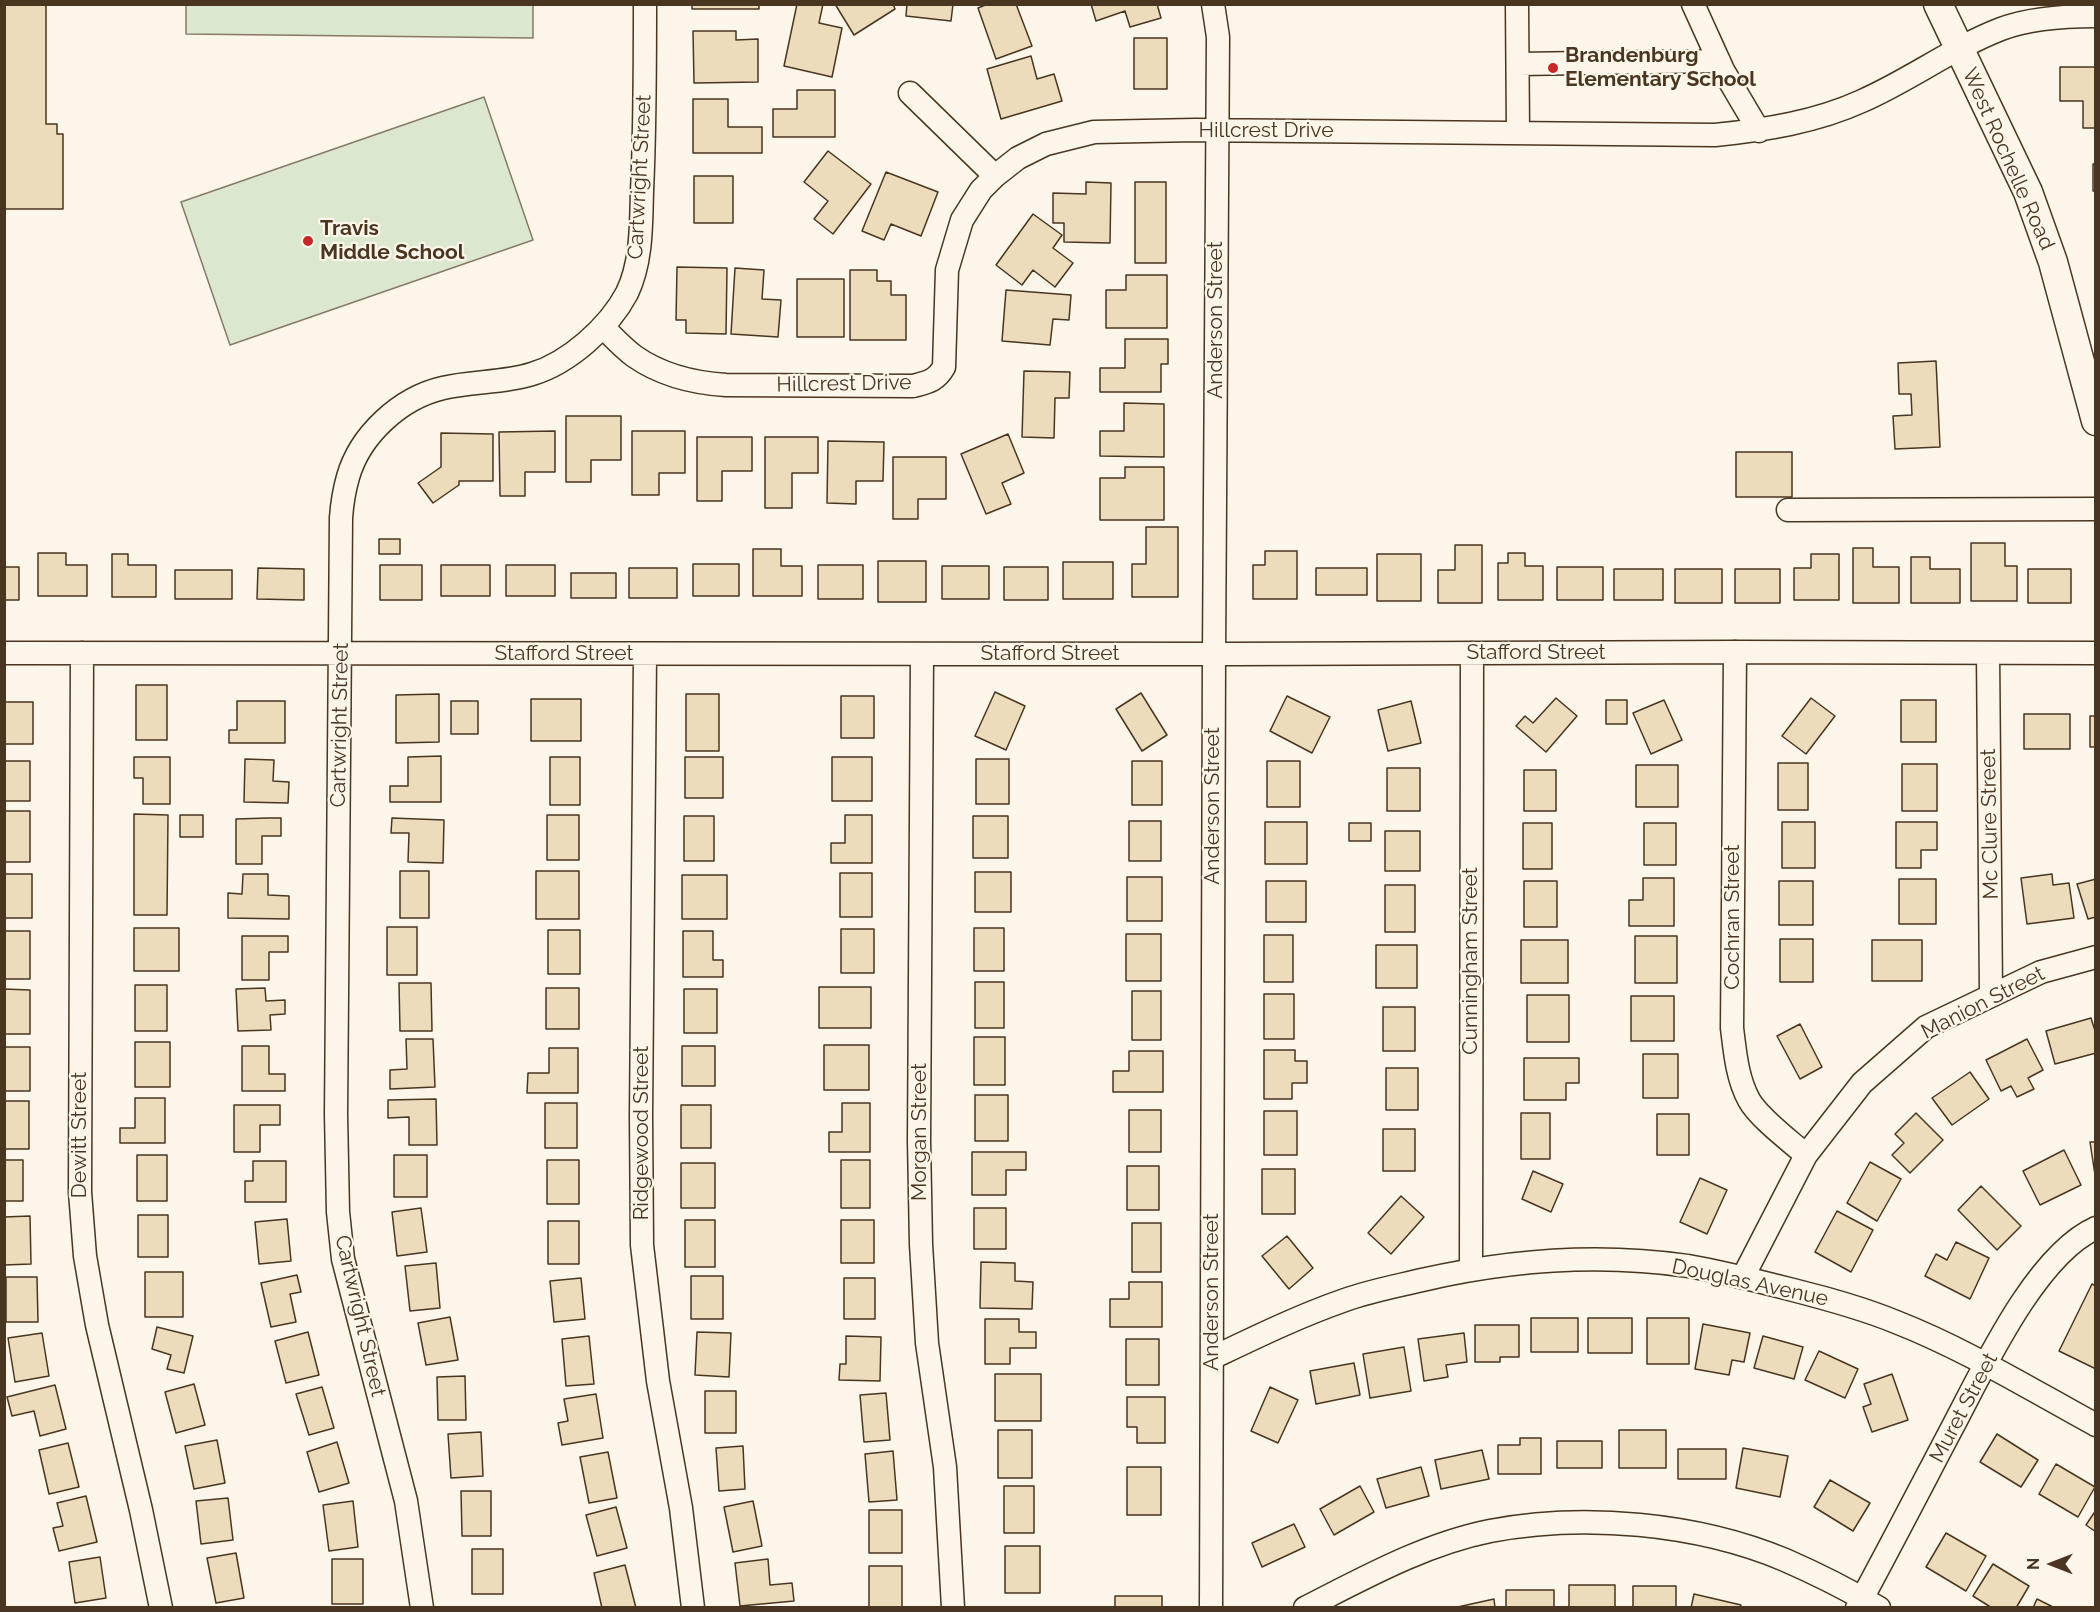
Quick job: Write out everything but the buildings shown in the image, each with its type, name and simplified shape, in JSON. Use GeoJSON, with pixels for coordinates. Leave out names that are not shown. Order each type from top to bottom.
{"type":"FeatureCollection","features":[{"type":"Feature","properties":{"kind":"main road","name":"West Rochelle Road"},"geometry":{"type":"LineString","coordinates":[[1938,4],[2028,192],[2053,262],[2096,421]]}},
{"type":"Feature","properties":{"kind":"street","name":"Cartwright Street"},"geometry":{"type":"LineString","coordinates":[[422,1608],[406,1502],[352,1300],[343,1259],[338,1212],[336,1113],[343,495],[348,475],[375,428],[415,397],[442,388],[533,374],[563,359],[603,327],[616,311],[634,273],[640,241],[645,135],[645,4]]}},
{"type":"Feature","properties":{"kind":"street","name":"Anderson Street"},"geometry":{"type":"LineString","coordinates":[[1211,1608],[1218,130],[1218,37],[1214,4]]}},
{"type":"Feature","properties":{"kind":"street"},"geometry":{"type":"LineString","coordinates":[[1517,4],[1518,133]]}},
{"type":"Feature","properties":{"kind":"street"},"geometry":{"type":"LineString","coordinates":[[1693,4],[1719,61],[1760,131]]}},
{"type":"Feature","properties":{"kind":"street","name":"Hillcrest Drive"},"geometry":{"type":"LineString","coordinates":[[603,327],[632,355],[653,368],[675,377],[701,383],[913,386],[937,378],[944,367],[947,270],[962,220],[981,190],[995,176],[1018,158],[1046,144],[1094,132],[1218,130],[1715,135],[1760,131],[1824,115],[1862,101],[1959,48],[2002,29],[2065,16],[2096,16]]}},
{"type":"Feature","properties":{"kind":"street"},"geometry":{"type":"LineString","coordinates":[[1518,64],[1719,61]]}},
{"type":"Feature","properties":{"kind":"street"},"geometry":{"type":"LineString","coordinates":[[910,93],[995,176]]}},
{"type":"Feature","properties":{"kind":"street"},"geometry":{"type":"LineString","coordinates":[[1788,510],[2096,509]]}},
{"type":"Feature","properties":{"kind":"street","name":"Cochran Street"},"geometry":{"type":"LineString","coordinates":[[1735,652],[1732,1028],[1737,1065],[1750,1101],[1771,1125],[1806,1155]]}},
{"type":"Feature","properties":{"kind":"street","name":"Stafford Street"},"geometry":{"type":"LineString","coordinates":[[4,653],[2096,653]]}},
{"type":"Feature","properties":{"kind":"street","name":"Dewitt Street"},"geometry":{"type":"LineString","coordinates":[[82,653],[80,1192],[85,1256],[97,1325],[141,1510],[161,1608]]}},
{"type":"Feature","properties":{"kind":"street","name":"Cunningham Street"},"geometry":{"type":"LineString","coordinates":[[1471,1269],[1472,653]]}},
{"type":"Feature","properties":{"kind":"street","name":"Mc Clure Street"},"geometry":{"type":"LineString","coordinates":[[1988,653],[1991,994]]}},
{"type":"Feature","properties":{"kind":"street","name":"Ridgewood Street"},"geometry":{"type":"LineString","coordinates":[[645,654],[642,1245],[658,1381],[681,1508],[693,1608]]}},
{"type":"Feature","properties":{"kind":"street","name":"Morgan Street"},"geometry":{"type":"LineString","coordinates":[[922,654],[919,1129],[921,1244],[927,1343],[945,1467],[953,1608]]}},
{"type":"Feature","properties":{"kind":"street","name":"Manion Street"},"geometry":{"type":"LineString","coordinates":[[1743,1277],[1806,1155],[1862,1083],[1926,1027],[2041,972],[2096,957]]}},
{"type":"Feature","properties":{"kind":"street","name":"Muret Street"},"geometry":{"type":"LineString","coordinates":[[1866,1604],[1986,1365],[2024,1298],[2052,1262],[2080,1235],[2096,1228]]}},
{"type":"Feature","properties":{"kind":"street","name":"Douglas Avenue"},"geometry":{"type":"LineString","coordinates":[[1212,1358],[1278,1327],[1348,1299],[1471,1269],[1556,1260],[1626,1260],[1687,1266],[1743,1277],[1840,1302],[1896,1322],[1986,1365],[2096,1425]]}},
{"type":"Feature","properties":{"kind":"street"},"geometry":{"type":"LineString","coordinates":[[1305,1608],[1378,1571],[1440,1546],[1489,1531],[1596,1522],[1651,1526],[1708,1536],[1749,1547],[1785,1560],[1866,1604]]}},
{"type":"Feature","properties":{"kind":"green space"},"geometry":{"type":"Polygon","coordinates":[[[186,5],[533,5],[533,38],[186,34],[186,5]]]}},
{"type":"Feature","properties":{"kind":"green space"},"geometry":{"type":"Polygon","coordinates":[[[484,97],[533,240],[230,345],[181,202],[484,97]]]}},
{"type":"Feature","properties":{"kind":"place","name":"Brandenburg Elementary School"},"geometry":{"type":"Point","coordinates":[1553,68]}},
{"type":"Feature","properties":{"kind":"place","name":"Travis Middle School"},"geometry":{"type":"Point","coordinates":[308,241]}}]}
